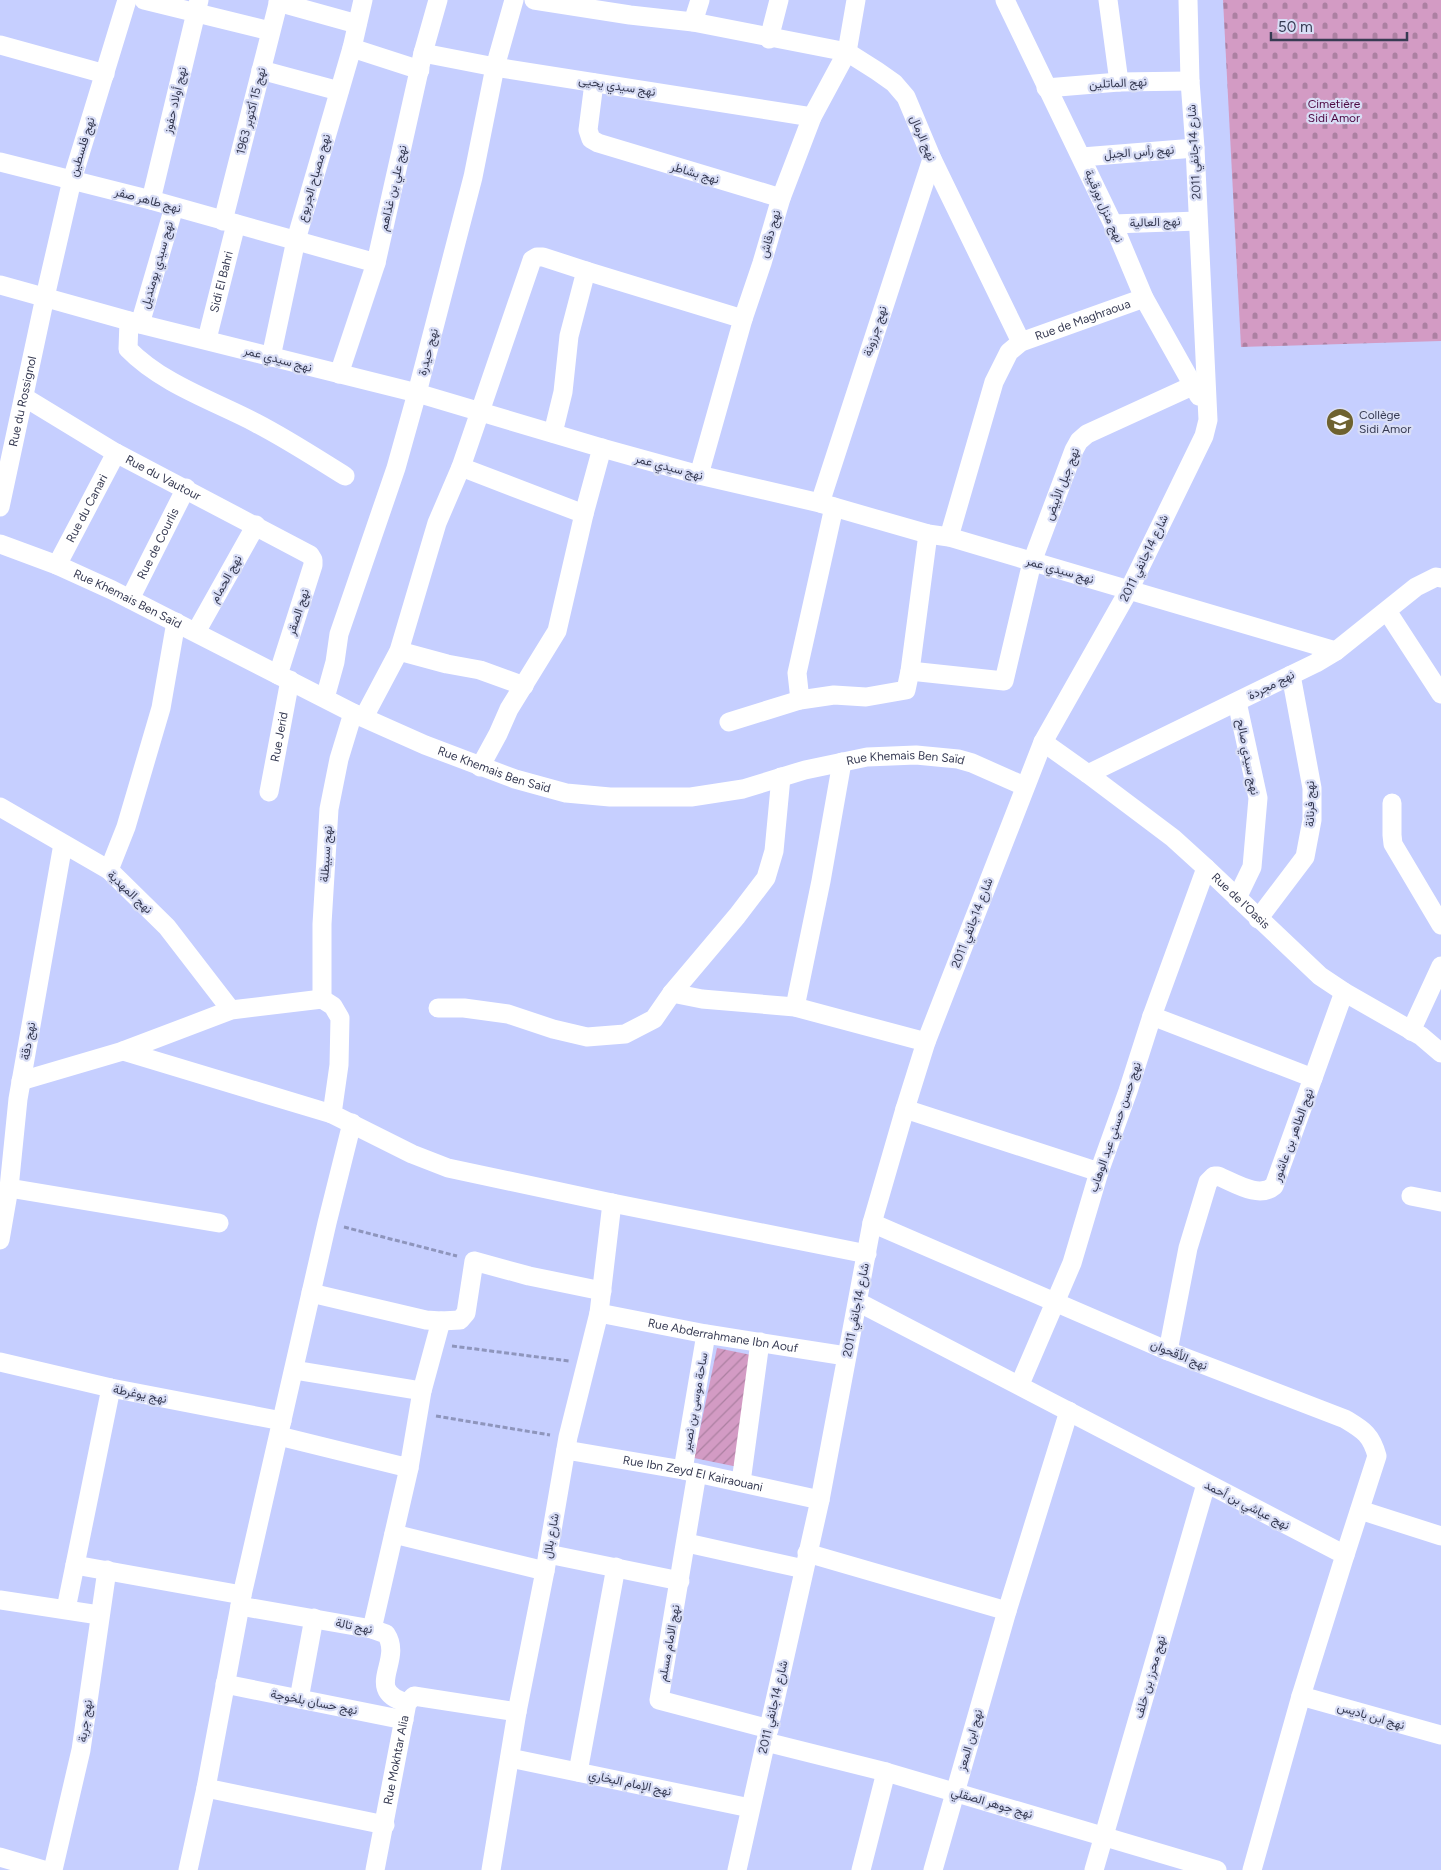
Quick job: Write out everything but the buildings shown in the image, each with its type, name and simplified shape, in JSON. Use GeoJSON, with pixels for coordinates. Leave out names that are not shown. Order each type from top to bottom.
{"type":"FeatureCollection","features":[{"type":"Feature","properties":{"kind":"street","name":"نهج فلسطين"},"geometry":{"type":"LineString","coordinates":[[44,297],[72,180],[128,0]]}},
{"type":"Feature","properties":{"kind":"street"},"geometry":{"type":"LineString","coordinates":[[144,0],[197,6],[270,31]]}},
{"type":"Feature","properties":{"kind":"street","name":"نهج مصباح الجربوع"},"geometry":{"type":"LineString","coordinates":[[271,357],[296,240],[352,48],[363,0]]}},
{"type":"Feature","properties":{"kind":"street","name":"نهج علي بن غذاهم"},"geometry":{"type":"LineString","coordinates":[[339,374],[376,263],[421,61],[438,0]]}},
{"type":"Feature","properties":{"kind":"street","name":"نهج حيدرة"},"geometry":{"type":"LineString","coordinates":[[325,698],[337,655],[339,634],[396,468],[417,393],[473,177],[495,67],[514,0]]}},
{"type":"Feature","properties":{"kind":"street"},"geometry":{"type":"LineString","coordinates":[[693,22],[700,0]]}},
{"type":"Feature","properties":{"kind":"street"},"geometry":{"type":"LineString","coordinates":[[769,38],[779,0]]}},
{"type":"Feature","properties":{"kind":"street","name":"نهج دقاش"},"geometry":{"type":"LineString","coordinates":[[699,475],[743,319],[781,198],[812,117],[847,52],[856,0]]}},
{"type":"Feature","properties":{"kind":"street","name":"نهج منزل بورقيبة"},"geometry":{"type":"LineString","coordinates":[[1005,0],[1046,88],[1082,157],[1144,298],[1192,386],[1208,408]]}},
{"type":"Feature","properties":{"kind":"street"},"geometry":{"type":"LineString","coordinates":[[1108,0],[1119,82]]}},
{"type":"Feature","properties":{"kind":"street","name":"شارع 14جانفي 2011"},"geometry":{"type":"LineString","coordinates":[[737,1870],[820,1500],[872,1223],[904,1109],[926,1042],[1042,742],[1129,590],[1204,436],[1208,420],[1196,148],[1190,81],[1188,0]]}},
{"type":"Feature","properties":{"kind":"street"},"geometry":{"type":"LineString","coordinates":[[278,1],[357,24]]}},
{"type":"Feature","properties":{"kind":"street","name":"نهج 15 أكتوبر 1963"},"geometry":{"type":"LineString","coordinates":[[229,223],[261,70],[278,1]]}},
{"type":"Feature","properties":{"kind":"street","name":"نهج الرمال"},"geometry":{"type":"LineString","coordinates":[[545,1],[632,8],[769,38],[847,52],[894,83],[906,97],[932,159],[1021,342]]}},
{"type":"Feature","properties":{"kind":"street","name":"نهج أولاد حفوز"},"geometry":{"type":"LineString","coordinates":[[151,200],[197,6]]}},
{"type":"Feature","properties":{"kind":"street"},"geometry":{"type":"LineString","coordinates":[[0,45],[105,74]]}},
{"type":"Feature","properties":{"kind":"street","name":"نهج سيدي يحيى"},"geometry":{"type":"LineString","coordinates":[[352,48],[421,61],[495,67],[812,117]]}},
{"type":"Feature","properties":{"kind":"street"},"geometry":{"type":"LineString","coordinates":[[261,70],[339,91]]}},
{"type":"Feature","properties":{"kind":"street","name":"نهج الماتلين"},"geometry":{"type":"LineString","coordinates":[[1046,88],[1119,82],[1190,81]]}},
{"type":"Feature","properties":{"kind":"street","name":"نهج بشاطر"},"geometry":{"type":"LineString","coordinates":[[594,83],[588,130],[591,138],[609,148],[781,198]]}},
{"type":"Feature","properties":{"kind":"street","name":"نهج رأس الجبل"},"geometry":{"type":"LineString","coordinates":[[1082,157],[1196,148]]}},
{"type":"Feature","properties":{"kind":"street","name":"نهج جرزونة"},"geometry":{"type":"LineString","coordinates":[[800,700],[797,673],[827,505],[932,159]]}},
{"type":"Feature","properties":{"kind":"street","name":"نهج طاهر صفر"},"geometry":{"type":"LineString","coordinates":[[0,162],[151,200],[376,263]]}},
{"type":"Feature","properties":{"kind":"street","name":"نهج سيدي بومنديل"},"geometry":{"type":"LineString","coordinates":[[174,207],[135,322],[128,349],[140,361],[176,383],[258,424],[345,476]]}},
{"type":"Feature","properties":{"kind":"street","name":"نهج العالية"},"geometry":{"type":"LineString","coordinates":[[1113,224],[1198,221]]}},
{"type":"Feature","properties":{"kind":"street","name":"Sidi El Bahri"},"geometry":{"type":"LineString","coordinates":[[207,339],[229,223]]}},
{"type":"Feature","properties":{"kind":"street","name":"نهج سبيطلة"},"geometry":{"type":"LineString","coordinates":[[322,999],[322,924],[329,809],[339,759],[359,715],[399,651],[438,523],[461,467],[532,260],[543,256],[586,272]]}},
{"type":"Feature","properties":{"kind":"street"},"geometry":{"type":"LineString","coordinates":[[554,433],[563,392],[569,336],[586,272],[743,319]]}},
{"type":"Feature","properties":{"kind":"street","name":"نهج سيدي عمر"},"geometry":{"type":"LineString","coordinates":[[0,285],[135,322],[417,393],[699,475],[827,505],[928,534],[949,537],[1336,651]]}},
{"type":"Feature","properties":{"kind":"street","name":"Rue du Rossignol"},"geometry":{"type":"LineString","coordinates":[[0,507],[44,297]]}},
{"type":"Feature","properties":{"kind":"street","name":"Rue de Maghraoua"},"geometry":{"type":"LineString","coordinates":[[1021,342],[1144,298]]}},
{"type":"Feature","properties":{"kind":"street"},"geometry":{"type":"LineString","coordinates":[[949,537],[994,382],[1009,352],[1021,342]]}},
{"type":"Feature","properties":{"kind":"street","name":"نهج جبل الأبيض"},"geometry":{"type":"LineString","coordinates":[[910,671],[1004,681],[1032,562],[1079,440],[1087,434],[1192,386]]}},
{"type":"Feature","properties":{"kind":"street","name":"Rue du Vautour"},"geometry":{"type":"LineString","coordinates":[[24,397],[116,452],[306,552]]}},
{"type":"Feature","properties":{"kind":"street"},"geometry":{"type":"LineString","coordinates":[[480,767],[509,709],[557,631],[584,514],[602,448]]}},
{"type":"Feature","properties":{"kind":"street","name":"Rue du Canari"},"geometry":{"type":"LineString","coordinates":[[56,565],[116,452]]}},
{"type":"Feature","properties":{"kind":"street"},"geometry":{"type":"LineString","coordinates":[[461,467],[584,514]]}},
{"type":"Feature","properties":{"kind":"street","name":"Rue de Courlis"},"geometry":{"type":"LineString","coordinates":[[130,599],[186,488]]}},
{"type":"Feature","properties":{"kind":"street","name":"نهج الحمام"},"geometry":{"type":"LineString","coordinates":[[196,632],[256,525]]}},
{"type":"Feature","properties":{"kind":"street"},"geometry":{"type":"LineString","coordinates":[[729,722],[800,700],[834,695],[866,697],[906,690],[928,534]]}},
{"type":"Feature","properties":{"kind":"street","name":"Rue Khemais Ben Saïd"},"geometry":{"type":"LineString","coordinates":[[0,544],[56,565],[130,599],[284,678],[424,745],[515,780],[566,793],[610,797],[691,797],[744,789],[805,770],[867,757],[916,755],[958,759],[972,763],[1024,786]]}},
{"type":"Feature","properties":{"kind":"street","name":"نهج الصقر"},"geometry":{"type":"LineString","coordinates":[[284,678],[313,565],[313,560],[306,552]]}},
{"type":"Feature","properties":{"kind":"street","name":"نهج مجردة"},"geometry":{"type":"LineString","coordinates":[[1088,774],[1237,702],[1336,651],[1426,580],[1436,577],[1441,578]]}},
{"type":"Feature","properties":{"kind":"street"},"geometry":{"type":"LineString","coordinates":[[1387,611],[1441,694]]}},
{"type":"Feature","properties":{"kind":"street"},"geometry":{"type":"LineString","coordinates":[[108,870],[126,827],[161,708],[176,622]]}},
{"type":"Feature","properties":{"kind":"street"},"geometry":{"type":"LineString","coordinates":[[399,651],[447,664],[480,670],[524,686]]}},
{"type":"Feature","properties":{"kind":"street","name":"نهج فرنانة"},"geometry":{"type":"LineString","coordinates":[[1258,919],[1305,857],[1312,820],[1312,788],[1291,675]]}},
{"type":"Feature","properties":{"kind":"street","name":"Rue Jerid"},"geometry":{"type":"LineString","coordinates":[[269,792],[284,678]]}},
{"type":"Feature","properties":{"kind":"street","name":"نهج سيدي صالح"},"geometry":{"type":"LineString","coordinates":[[1237,702],[1258,798],[1252,867],[1237,898]]}},
{"type":"Feature","properties":{"kind":"street","name":"Rue de l'Oasis"},"geometry":{"type":"LineString","coordinates":[[1042,742],[1173,838],[1320,976],[1411,1031],[1441,1053]]}},
{"type":"Feature","properties":{"kind":"street"},"geometry":{"type":"LineString","coordinates":[[795,1007],[821,881],[842,762]]}},
{"type":"Feature","properties":{"kind":"street"},"geometry":{"type":"LineString","coordinates":[[438,1008],[464,1008],[508,1014],[553,1029],[587,1037],[625,1034],[654,1019],[672,993],[737,916],[766,878],[774,850],[782,777]]}},
{"type":"Feature","properties":{"kind":"street"},"geometry":{"type":"LineString","coordinates":[[1392,804],[1393,844],[1441,925]]}},
{"type":"Feature","properties":{"kind":"street","name":"نهج المهدية"},"geometry":{"type":"LineString","coordinates":[[0,808],[108,870],[167,927],[231,1010]]}},
{"type":"Feature","properties":{"kind":"street","name":"نهج دقة"},"geometry":{"type":"LineString","coordinates":[[0,1240],[9,1188],[13,1095],[63,844]]}},
{"type":"Feature","properties":{"kind":"street","name":"نهج حسن حسني عبد الوهاب"},"geometry":{"type":"LineString","coordinates":[[1020,1384],[1072,1263],[1098,1172],[1206,868]]}},
{"type":"Feature","properties":{"kind":"street"},"geometry":{"type":"LineString","coordinates":[[1411,1031],[1441,966]]}},
{"type":"Feature","properties":{"kind":"street","name":"نهج الطاهر بن عاشور"},"geometry":{"type":"LineString","coordinates":[[1168,1351],[1188,1248],[1208,1182],[1214,1176],[1218,1176],[1259,1192],[1269,1190],[1274,1186],[1344,992]]}},
{"type":"Feature","properties":{"kind":"street"},"geometry":{"type":"LineString","coordinates":[[672,993],[702,999],[795,1007],[926,1042]]}},
{"type":"Feature","properties":{"kind":"street"},"geometry":{"type":"LineString","coordinates":[[13,1095],[231,1010],[322,999],[333,1006],[340,1018],[339,1065],[332,1114]]}},
{"type":"Feature","properties":{"kind":"street"},"geometry":{"type":"LineString","coordinates":[[1152,1016],[1314,1078]]}},
{"type":"Feature","properties":{"kind":"street"},"geometry":{"type":"LineString","coordinates":[[123,1051],[332,1114],[352,1122],[377,1138],[448,1168],[867,1254]]}},
{"type":"Feature","properties":{"kind":"street"},"geometry":{"type":"LineString","coordinates":[[904,1109],[1098,1172]]}},
{"type":"Feature","properties":{"kind":"street"},"geometry":{"type":"LineString","coordinates":[[188,1870],[206,1788],[241,1600],[326,1223],[352,1122]]}},
{"type":"Feature","properties":{"kind":"street"},"geometry":{"type":"LineString","coordinates":[[9,1188],[220,1223]]}},
{"type":"Feature","properties":{"kind":"street"},"geometry":{"type":"LineString","coordinates":[[1411,1196],[1441,1202]]}},
{"type":"Feature","properties":{"kind":"street","name":"شارع بلال"},"geometry":{"type":"LineString","coordinates":[[494,1869],[517,1712],[567,1444],[599,1313],[612,1203]]}},
{"type":"Feature","properties":{"kind":"street","name":"نهج الأقحوان"},"geometry":{"type":"LineString","coordinates":[[872,1223],[1168,1351],[1345,1419],[1364,1431],[1373,1442],[1376,1456],[1345,1555]]}},
{"type":"Feature","properties":{"kind":"street"},"geometry":{"type":"LineString","coordinates":[[311,1293],[426,1320],[460,1320],[466,1313],[474,1261],[529,1276],[602,1291]]}},
{"type":"Feature","properties":{"kind":"street","name":"نهج عياشي بن أحمد"},"geometry":{"type":"LineString","coordinates":[[858,1302],[1020,1384],[1206,1484],[1345,1555]]}},
{"type":"Feature","properties":{"kind":"street","name":"Rue Abderrahmane Ibn Aouf"},"geometry":{"type":"LineString","coordinates":[[599,1313],[706,1334],[846,1356]]}},
{"type":"Feature","properties":{"kind":"street"},"geometry":{"type":"LineString","coordinates":[[372,1629],[409,1468],[422,1391],[441,1321]]}},
{"type":"Feature","properties":{"kind":"street","name":"ساحة موسى بن نصير"},"geometry":{"type":"LineString","coordinates":[[690,1472],[706,1334]]}},
{"type":"Feature","properties":{"kind":"street"},"geometry":{"type":"LineString","coordinates":[[741,1482],[760,1342]]}},
{"type":"Feature","properties":{"kind":"street","name":"نهج يوغرطة"},"geometry":{"type":"LineString","coordinates":[[0,1362],[280,1428],[409,1468]]}},
{"type":"Feature","properties":{"kind":"street"},"geometry":{"type":"LineString","coordinates":[[294,1370],[422,1391]]}},
{"type":"Feature","properties":{"kind":"street"},"geometry":{"type":"LineString","coordinates":[[66,1610],[112,1388]]}},
{"type":"Feature","properties":{"kind":"street","name":"نهج ابن المعز"},"geometry":{"type":"LineString","coordinates":[[933,1870],[1007,1611],[1069,1411]]}},
{"type":"Feature","properties":{"kind":"street","name":"Rue Ibn Zeyd El Kairaouani"},"geometry":{"type":"LineString","coordinates":[[567,1444],[820,1500]]}},
{"type":"Feature","properties":{"kind":"street","name":"نهج الامام مسلم"},"geometry":{"type":"LineString","coordinates":[[690,1472],[687,1543],[659,1700],[767,1736]]}},
{"type":"Feature","properties":{"kind":"street","name":"نهج محرز بن خلف"},"geometry":{"type":"LineString","coordinates":[[1094,1870],[1206,1484]]}},
{"type":"Feature","properties":{"kind":"street"},"geometry":{"type":"LineString","coordinates":[[1360,1510],[1441,1536]]}},
{"type":"Feature","properties":{"kind":"street"},"geometry":{"type":"LineString","coordinates":[[394,1534],[546,1562],[616,1567],[680,1580]]}},
{"type":"Feature","properties":{"kind":"street"},"geometry":{"type":"LineString","coordinates":[[687,1543],[806,1561],[1007,1611]]}},
{"type":"Feature","properties":{"kind":"street"},"geometry":{"type":"LineString","coordinates":[[1252,1870],[1301,1696],[1345,1555]]}},
{"type":"Feature","properties":{"kind":"street","name":"نهج تالة"},"geometry":{"type":"LineString","coordinates":[[74,1565],[107,1570],[314,1618],[372,1629],[386,1634],[391,1645],[385,1687],[389,1695],[405,1712]]}},
{"type":"Feature","properties":{"kind":"street"},"geometry":{"type":"LineString","coordinates":[[578,1772],[616,1567]]}},
{"type":"Feature","properties":{"kind":"street","name":"نهج جربة"},"geometry":{"type":"LineString","coordinates":[[42,1869],[80,1750],[107,1570]]}},
{"type":"Feature","properties":{"kind":"street"},"geometry":{"type":"LineString","coordinates":[[0,1600],[100,1615]]}},
{"type":"Feature","properties":{"kind":"street"},"geometry":{"type":"LineString","coordinates":[[299,1698],[314,1618]]}},
{"type":"Feature","properties":{"kind":"street","name":"نهج حسان بلخوجة"},"geometry":{"type":"LineString","coordinates":[[225,1684],[299,1698],[405,1712]]}},
{"type":"Feature","properties":{"kind":"street","name":"Rue Mokhtar Alia"},"geometry":{"type":"LineString","coordinates":[[375,1870],[405,1712],[414,1696],[517,1712]]}},
{"type":"Feature","properties":{"kind":"street","name":"نهج ابن باديس"},"geometry":{"type":"LineString","coordinates":[[1301,1696],[1441,1735]]}},
{"type":"Feature","properties":{"kind":"street","name":"نهج جوهر الصقلي"},"geometry":{"type":"LineString","coordinates":[[767,1736],[1217,1870]]}},
{"type":"Feature","properties":{"kind":"street","name":"نهج الإمام البخاري"},"geometry":{"type":"LineString","coordinates":[[510,1758],[750,1808]]}},
{"type":"Feature","properties":{"kind":"street"},"geometry":{"type":"LineString","coordinates":[[861,1870],[886,1772]]}},
{"type":"Feature","properties":{"kind":"street"},"geometry":{"type":"LineString","coordinates":[[206,1788],[385,1824]]}},
{"type":"Feature","properties":{"kind":"street"},"geometry":{"type":"LineString","coordinates":[[0,1857],[42,1869]]}},
{"type":"Feature","properties":{"kind":"path"},"geometry":{"type":"LineString","coordinates":[[326,1223],[474,1261]]}},
{"type":"Feature","properties":{"kind":"path"},"geometry":{"type":"LineString","coordinates":[[434,1343],[587,1364]]}},
{"type":"Feature","properties":{"kind":"path"},"geometry":{"type":"LineString","coordinates":[[419,1413],[567,1444]]}},
{"type":"Feature","properties":{"kind":"green space","name":"Cimetière Sidi Amor"},"geometry":{"type":"Polygon","coordinates":[[[1223,0],[1441,0],[1441,341],[1241,347],[1223,0]]]}},
{"type":"Feature","properties":{"kind":"green space"},"geometry":{"type":"Polygon","coordinates":[[[717,1348],[761,1357],[738,1467],[694,1458],[717,1348]]]}},
{"type":"Feature","properties":{"kind":"place","name":"Collège Sidi Amor"},"geometry":{"type":"Point","coordinates":[1340,422]}}]}
